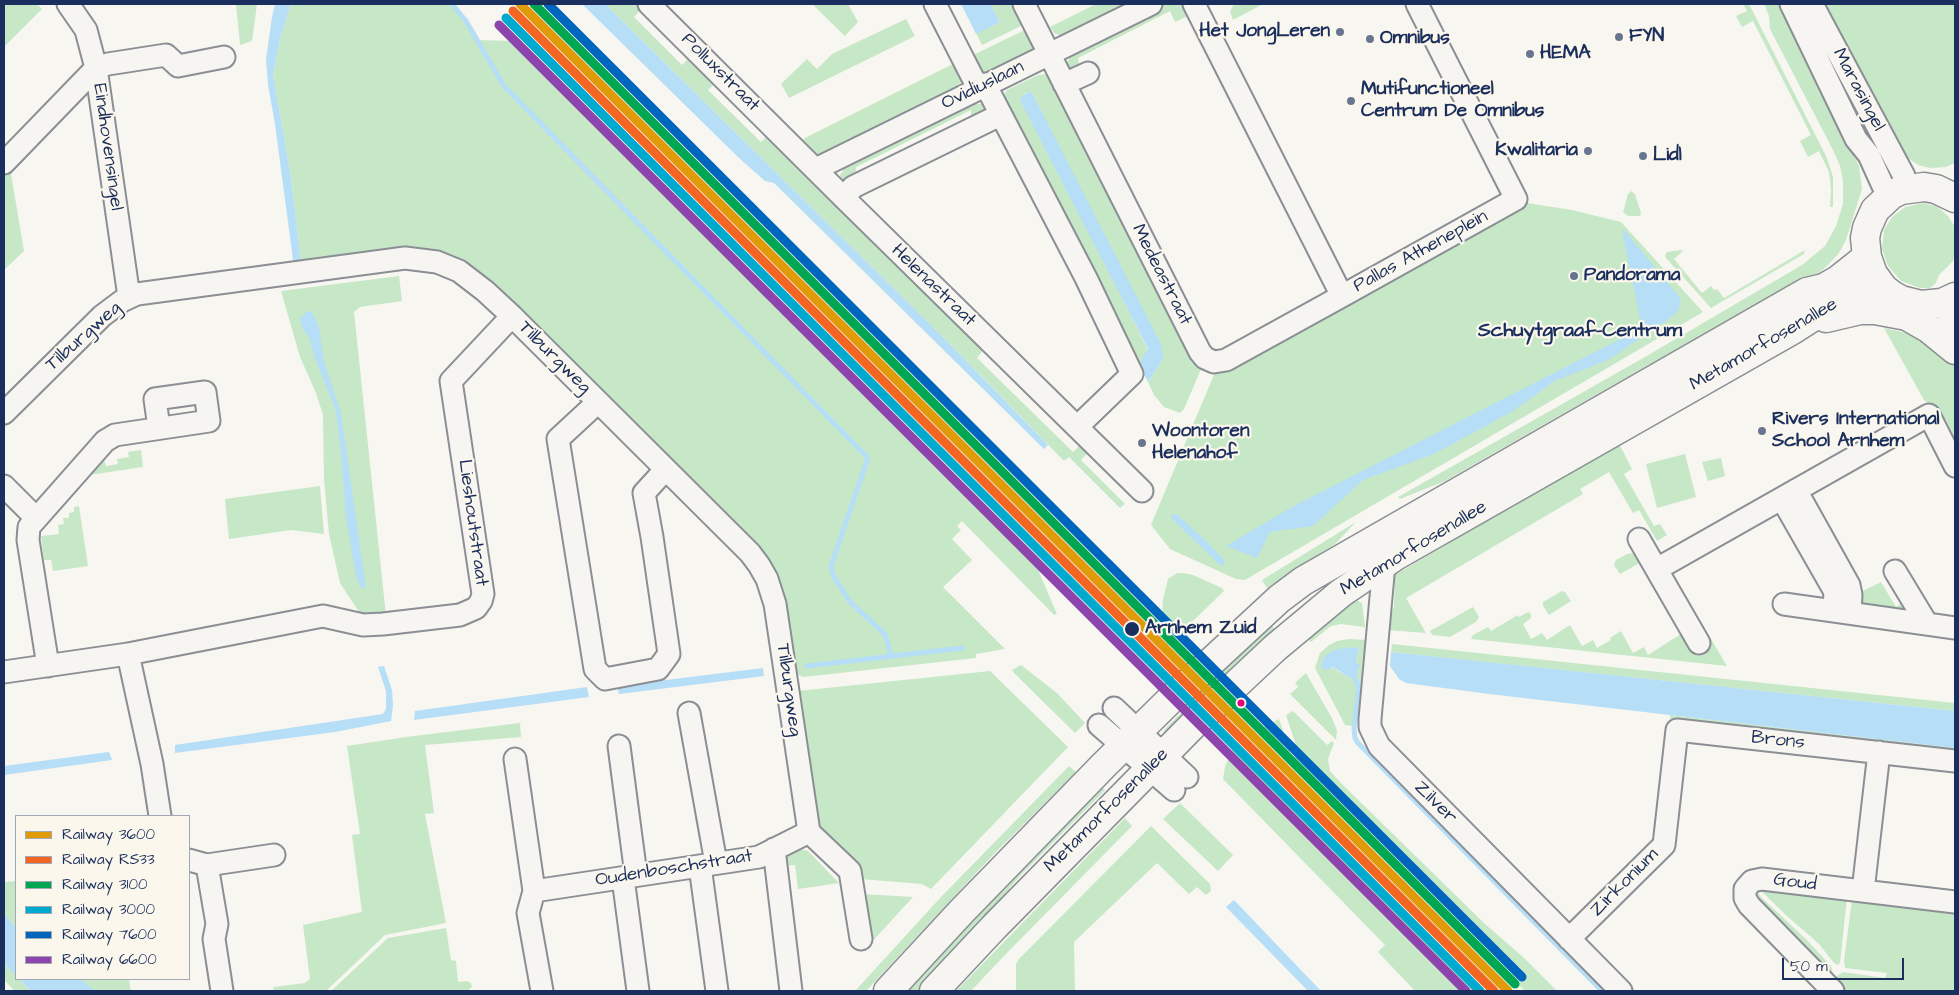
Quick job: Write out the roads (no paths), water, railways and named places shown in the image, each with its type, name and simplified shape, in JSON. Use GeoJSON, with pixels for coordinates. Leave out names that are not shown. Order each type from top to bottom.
{"type":"FeatureCollection","features":[{"type":"Feature","properties":{"kind":"main road"},"geometry":{"type":"LineString","coordinates":[[1948,300],[1926,305],[1911,303],[1892,295],[1865,264],[1862,211],[1886,189],[1914,174],[1925,175],[1953,187]]}},
{"type":"Feature","properties":{"kind":"main road","name":"Metamorfosenallee"},"geometry":{"type":"LineString","coordinates":[[888,991],[961,912],[1131,739],[1266,611],[1304,581],[1807,292],[1818,280],[1841,264],[1865,264]]}},
{"type":"Feature","properties":{"kind":"main road","name":"Metamorfosenallee"},"geometry":{"type":"LineString","coordinates":[[934,991],[1001,919],[1156,762],[1275,648],[1341,593],[1384,564],[1794,329],[1833,304],[1865,264]]}},
{"type":"Feature","properties":{"kind":"main road"},"geometry":{"type":"LineString","coordinates":[[1794,329],[1843,313],[1875,310],[1906,316],[1918,321],[1955,350]]}},
{"type":"Feature","properties":{"kind":"street","name":"Eindhovensingel"},"geometry":{"type":"LineString","coordinates":[[68,4],[86,30],[96,68],[129,297]]}},
{"type":"Feature","properties":{"kind":"street","name":"Polluxstraat"},"geometry":{"type":"LineString","coordinates":[[649,4],[790,143]]}},
{"type":"Feature","properties":{"kind":"street"},"geometry":{"type":"LineString","coordinates":[[934,4],[1000,115],[1086,278],[1132,374],[1077,427]]}},
{"type":"Feature","properties":{"kind":"street","name":"Medeastraat"},"geometry":{"type":"LineString","coordinates":[[1024,4],[1200,352],[1205,358],[1214,362],[1226,360],[1342,296]]}},
{"type":"Feature","properties":{"kind":"street","name":"Ovidiuslaan"},"geometry":{"type":"LineString","coordinates":[[816,169],[1151,4]]}},
{"type":"Feature","properties":{"kind":"street","name":"Pallas Atheneplein"},"geometry":{"type":"LineString","coordinates":[[1197,14],[1342,296],[1516,199],[1417,4]]}},
{"type":"Feature","properties":{"kind":"street","name":"Marasingel"},"geometry":{"type":"LineString","coordinates":[[1791,4],[1856,139],[1860,159],[1886,189]]}},
{"type":"Feature","properties":{"kind":"street","name":"Marasingel"},"geometry":{"type":"LineString","coordinates":[[1812,4],[1886,189]]}},
{"type":"Feature","properties":{"kind":"street"},"geometry":{"type":"LineString","coordinates":[[4,163],[96,68],[108,64],[166,55],[178,66],[224,57]]}},
{"type":"Feature","properties":{"kind":"street"},"geometry":{"type":"LineString","coordinates":[[1064,84],[1088,73]]}},
{"type":"Feature","properties":{"kind":"street","name":"Ovidiuslaan"},"geometry":{"type":"LineString","coordinates":[[844,198],[853,187],[1000,115]]}},
{"type":"Feature","properties":{"kind":"street","name":"Helenastraat"},"geometry":{"type":"LineString","coordinates":[[790,143],[1142,491]]}},
{"type":"Feature","properties":{"kind":"street","name":"Tilburgweg"},"geometry":{"type":"LineString","coordinates":[[4,413],[86,330],[102,316],[129,297],[137,294],[406,258],[437,262],[459,271],[486,291],[512,316],[750,553],[767,579],[775,604],[809,832]]}},
{"type":"Feature","properties":{"kind":"street"},"geometry":{"type":"LineString","coordinates":[[1948,300],[1955,327]]}},
{"type":"Feature","properties":{"kind":"street","name":"Lieshoutstraat"},"geometry":{"type":"LineString","coordinates":[[4,672],[128,654],[323,616],[363,625],[383,624],[460,615],[476,608],[483,594],[451,381],[512,316]]}},
{"type":"Feature","properties":{"kind":"street"},"geometry":{"type":"LineString","coordinates":[[598,402],[558,439],[595,670],[606,679],[658,669],[669,654],[644,493],[666,470]]}},
{"type":"Feature","properties":{"kind":"street"},"geometry":{"type":"LineString","coordinates":[[1657,569],[1929,415],[1955,466]]}},
{"type":"Feature","properties":{"kind":"street"},"geometry":{"type":"LineString","coordinates":[[48,666],[28,540],[29,528],[36,518],[48,508],[95,450],[105,441],[115,436],[159,428]]}},
{"type":"Feature","properties":{"kind":"street"},"geometry":{"type":"LineString","coordinates":[[4,486],[36,518]]}},
{"type":"Feature","properties":{"kind":"street"},"geometry":{"type":"LineString","coordinates":[[1789,494],[1849,585],[1851,595],[1841,612]]}},
{"type":"Feature","properties":{"kind":"street"},"geometry":{"type":"LineString","coordinates":[[1639,538],[1699,643]]}},
{"type":"Feature","properties":{"kind":"street","name":"Zilver"},"geometry":{"type":"LineString","coordinates":[[1384,564],[1370,719],[1373,734],[1379,746],[1621,991]]}},
{"type":"Feature","properties":{"kind":"street"},"geometry":{"type":"LineString","coordinates":[[1895,570],[1927,624]]}},
{"type":"Feature","properties":{"kind":"street"},"geometry":{"type":"LineString","coordinates":[[1784,604],[1954,628]]}},
{"type":"Feature","properties":{"kind":"street"},"geometry":{"type":"LineString","coordinates":[[128,654],[152,764],[160,815]]}},
{"type":"Feature","properties":{"kind":"street"},"geometry":{"type":"LineString","coordinates":[[1114,708],[1131,739],[1180,783]]}},
{"type":"Feature","properties":{"kind":"street"},"geometry":{"type":"LineString","coordinates":[[689,713],[708,864],[717,991]]}},
{"type":"Feature","properties":{"kind":"street"},"geometry":{"type":"LineString","coordinates":[[1099,725],[1131,739]]}},
{"type":"Feature","properties":{"kind":"street","name":"Zirkonium"},"geometry":{"type":"LineString","coordinates":[[1569,939],[1664,845],[1678,730]]}},
{"type":"Feature","properties":{"kind":"street","name":"Brons"},"geometry":{"type":"LineString","coordinates":[[1678,730],[1955,761]]}},
{"type":"Feature","properties":{"kind":"street"},"geometry":{"type":"LineString","coordinates":[[618,746],[638,991]]}},
{"type":"Feature","properties":{"kind":"street"},"geometry":{"type":"LineString","coordinates":[[1863,891],[1879,752]]}},
{"type":"Feature","properties":{"kind":"street"},"geometry":{"type":"LineString","coordinates":[[515,758],[534,891],[528,913],[542,991]]}},
{"type":"Feature","properties":{"kind":"street"},"geometry":{"type":"LineString","coordinates":[[809,832],[850,871],[861,939]]}},
{"type":"Feature","properties":{"kind":"street","name":"Oudenboschstraat"},"geometry":{"type":"LineString","coordinates":[[534,891],[758,857],[809,832]]}},
{"type":"Feature","properties":{"kind":"street"},"geometry":{"type":"LineString","coordinates":[[774,850],[791,991]]}},
{"type":"Feature","properties":{"kind":"street"},"geometry":{"type":"LineString","coordinates":[[222,991],[214,940],[217,924],[198,863],[274,855]]}},
{"type":"Feature","properties":{"kind":"street","name":"Goud"},"geometry":{"type":"LineString","coordinates":[[1833,991],[1749,905],[1745,898],[1745,889],[1752,881],[1762,879],[1955,902]]}},
{"type":"Feature","properties":{"kind":"water"},"geometry":{"type":"Polygon","coordinates":[[[275,4],[291,4],[280,39],[273,75],[291,177],[301,262],[293,260],[268,85],[266,60],[275,4]]]}},
{"type":"Feature","properties":{"kind":"water"},"geometry":{"type":"Polygon","coordinates":[[[582,4],[605,4],[943,337],[1048,445],[1044,449],[774,183],[765,181],[739,158],[582,4]]]}},
{"type":"Feature","properties":{"kind":"water"},"geometry":{"type":"Polygon","coordinates":[[[961,4],[990,4],[1000,22],[976,34],[961,4]]]}},
{"type":"Feature","properties":{"kind":"water"},"geometry":{"type":"Polygon","coordinates":[[[1028,92],[1032,93],[1161,344],[1163,359],[1148,382],[1139,364],[1148,349],[1020,100],[1028,92]]]}},
{"type":"Feature","properties":{"kind":"water"},"geometry":{"type":"Polygon","coordinates":[[[1624,230],[1681,299],[1678,311],[1669,319],[1608,360],[1555,381],[1513,411],[1434,454],[1363,480],[1313,526],[1270,532],[1257,558],[1226,546],[1292,507],[1642,328],[1622,231],[1624,230]]]}},
{"type":"Feature","properties":{"kind":"water"},"geometry":{"type":"Polygon","coordinates":[[[307,311],[312,312],[319,327],[324,362],[341,413],[366,588],[361,588],[356,576],[346,518],[336,411],[314,356],[310,339],[303,329],[300,319],[307,311]]]}},
{"type":"Feature","properties":{"kind":"water"},"geometry":{"type":"Polygon","coordinates":[[[1172,513],[1179,516],[1208,543],[1225,561],[1224,565],[1220,565],[1171,518],[1172,513]]]}},
{"type":"Feature","properties":{"kind":"water"},"geometry":{"type":"Polygon","coordinates":[[[1357,647],[1359,649],[1356,657],[1358,673],[1353,677],[1350,678],[1333,667],[1328,670],[1320,667],[1324,657],[1332,651],[1357,647]]]}},
{"type":"Feature","properties":{"kind":"water"},"geometry":{"type":"Polygon","coordinates":[[[1391,652],[1955,711],[1955,748],[1406,683],[1399,679],[1390,666],[1391,652]]]}},
{"type":"Feature","properties":{"kind":"water"},"geometry":{"type":"Polygon","coordinates":[[[384,666],[392,690],[391,721],[335,732],[175,753],[175,745],[383,714],[386,709],[386,691],[378,667],[384,666]]]}},
{"type":"Feature","properties":{"kind":"water"},"geometry":{"type":"Polygon","coordinates":[[[763,668],[764,676],[619,694],[617,686],[763,668]]]}},
{"type":"Feature","properties":{"kind":"water"},"geometry":{"type":"Polygon","coordinates":[[[587,687],[589,697],[414,720],[415,711],[587,687]]]}},
{"type":"Feature","properties":{"kind":"water"},"geometry":{"type":"Polygon","coordinates":[[[109,752],[112,760],[4,775],[4,766],[109,752]]]}},
{"type":"Feature","properties":{"kind":"water"},"geometry":{"type":"Polygon","coordinates":[[[1234,900],[1321,991],[1308,991],[1226,907],[1234,900]]]}},
{"type":"Feature","properties":{"kind":"water"},"geometry":{"type":"Polygon","coordinates":[[[4,914],[15,927],[15,975],[4,964],[4,914]]]}},
{"type":"Feature","properties":{"kind":"water"},"geometry":{"type":"Polygon","coordinates":[[[20,980],[81,980],[95,991],[31,991],[20,980]]]}},
{"type":"Feature","properties":{"kind":"waterway"},"geometry":{"type":"LineString","coordinates":[[452,4],[466,21],[504,86],[868,458],[831,566],[833,575],[850,602],[885,634],[891,656]]}},
{"type":"Feature","properties":{"kind":"waterway"},"geometry":{"type":"LineString","coordinates":[[807,666],[962,648]]}},
{"type":"Feature","properties":{"kind":"waterway"},"geometry":{"type":"LineString","coordinates":[[1357,666],[1353,673],[1359,688],[1354,728],[1355,738],[1358,743],[1602,991]]}},
{"type":"Feature","properties":{"kind":"rail line","name":"3600"},"geometry":{"type":"LineString","coordinates":[[520,4],[1508,991]]}},
{"type":"Feature","properties":{"kind":"rail line","name":"3100"},"geometry":{"type":"LineString","coordinates":[[534,4],[1515,984]]}},
{"type":"Feature","properties":{"kind":"rail line","name":"7600"},"geometry":{"type":"LineString","coordinates":[[548,4],[1522,977]]}},
{"type":"Feature","properties":{"kind":"rail line","name":"RS33"},"geometry":{"type":"LineString","coordinates":[[513,11],[1494,991]]}},
{"type":"Feature","properties":{"kind":"rail line","name":"3000"},"geometry":{"type":"LineString","coordinates":[[506,18],[1480,991]]}},
{"type":"Feature","properties":{"kind":"rail line","name":"6600"},"geometry":{"type":"LineString","coordinates":[[499,25],[1466,991]]}},
{"type":"Feature","properties":{"kind":"place","name":"Het JongLeren"},"geometry":{"type":"Point","coordinates":[1340,32]}},
{"type":"Feature","properties":{"kind":"place","name":"FYN"},"geometry":{"type":"Point","coordinates":[1619,37]}},
{"type":"Feature","properties":{"kind":"place","name":"Omnibus"},"geometry":{"type":"Point","coordinates":[1370,39]}},
{"type":"Feature","properties":{"kind":"place","name":"HEMA"},"geometry":{"type":"Point","coordinates":[1530,54]}},
{"type":"Feature","properties":{"kind":"place","name":"Mutifunctioneel Centrum De Omnibus"},"geometry":{"type":"Point","coordinates":[1351,101]}},
{"type":"Feature","properties":{"kind":"place","name":"Kwalitaria"},"geometry":{"type":"Point","coordinates":[1588,151]}},
{"type":"Feature","properties":{"kind":"place","name":"Lidl"},"geometry":{"type":"Point","coordinates":[1643,156]}},
{"type":"Feature","properties":{"kind":"place","name":"Pandorama"},"geometry":{"type":"Point","coordinates":[1574,276]}},
{"type":"Feature","properties":{"kind":"place","name":"Rivers International School Arnhem"},"geometry":{"type":"Point","coordinates":[1762,431]}},
{"type":"Feature","properties":{"kind":"place","name":"Woontoren Helenahof"},"geometry":{"type":"Point","coordinates":[1142,443]}},
{"type":"Feature","properties":{"kind":"place","name":"Arnhem Zuid"},"geometry":{"type":"Point","coordinates":[1132,629]}},
{"type":"Feature","properties":{"kind":"district","name":"Schuytgraaf-Centrum"},"geometry":{"type":"Point","coordinates":[1580,332]}}]}
